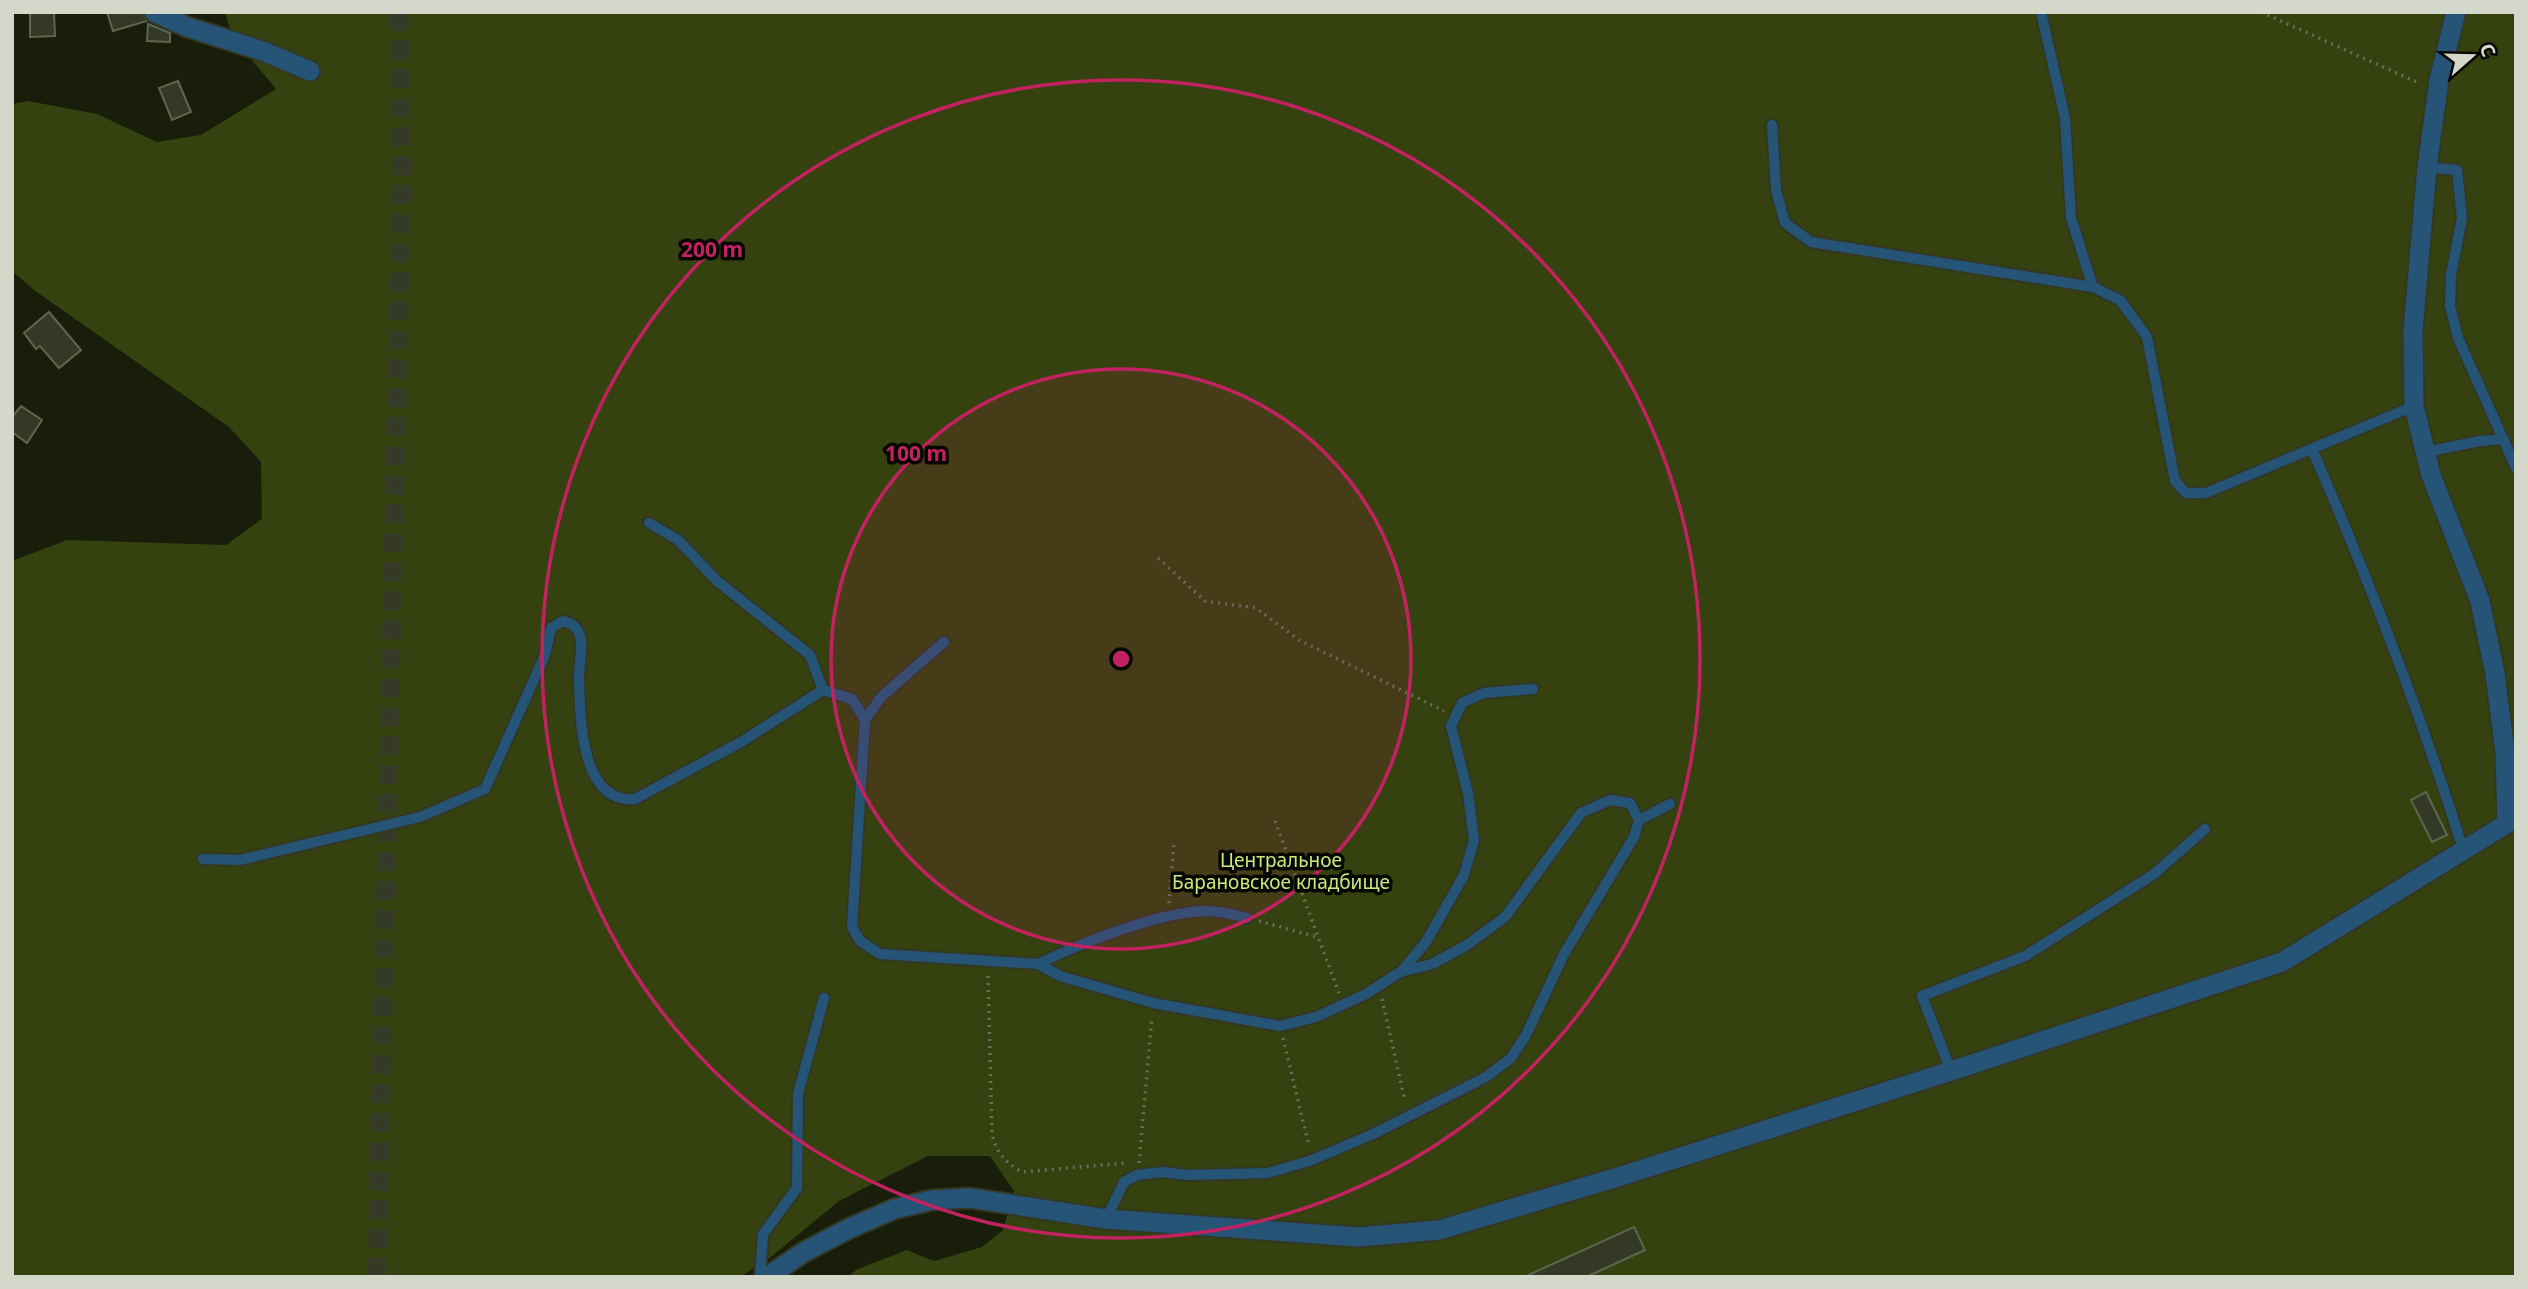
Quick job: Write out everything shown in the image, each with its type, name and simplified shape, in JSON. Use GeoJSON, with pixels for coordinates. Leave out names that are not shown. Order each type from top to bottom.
{"type":"FeatureCollection","features":[{"type":"Feature","properties":{"kind":"street"},"geometry":{"type":"LineString","coordinates":[[154,12],[187,27],[263,51],[310,71]]}},
{"type":"Feature","properties":{"kind":"street"},"geometry":{"type":"LineString","coordinates":[[767,1277],[804,1252],[848,1229],[894,1209],[932,1200],[970,1198],[1107,1219],[1360,1237],[1430,1232],[1605,1181],[2282,962],[2512,820],[2495,674],[2480,601],[2431,475],[2414,406],[2413,331],[2427,166],[2438,92],[2456,12]]}},
{"type":"Feature","properties":{"kind":"lane"},"geometry":{"type":"LineString","coordinates":[[2041,12],[2065,118],[2071,218],[2093,287]]}},
{"type":"Feature","properties":{"kind":"lane"},"geometry":{"type":"LineString","coordinates":[[1772,125],[1776,190],[1785,223],[1811,242],[2093,287],[2120,300],[2147,337],[2175,481],[2186,493],[2206,493],[2414,406]]}},
{"type":"Feature","properties":{"kind":"lane"},"geometry":{"type":"LineString","coordinates":[[2427,166],[2457,170],[2462,218],[2451,275],[2449,306],[2458,338],[2516,468]]}},
{"type":"Feature","properties":{"kind":"lane"},"geometry":{"type":"LineString","coordinates":[[2425,452],[2504,439]]}},
{"type":"Feature","properties":{"kind":"lane"},"geometry":{"type":"LineString","coordinates":[[2312,449],[2361,562],[2431,747],[2463,849]]}},
{"type":"Feature","properties":{"kind":"lane"},"geometry":{"type":"LineString","coordinates":[[649,523],[678,540],[717,581],[810,655],[823,690]]}},
{"type":"Feature","properties":{"kind":"lane"},"geometry":{"type":"LineString","coordinates":[[204,859],[240,860],[420,817],[485,789],[545,655],[551,628],[563,621],[573,624],[581,636],[579,677],[583,741],[594,774],[604,791],[624,800],[635,799],[741,742],[823,690],[852,699],[865,720]]}},
{"type":"Feature","properties":{"kind":"lane"},"geometry":{"type":"LineString","coordinates":[[944,642],[881,697],[865,720],[852,927],[860,941],[880,954],[1038,964],[1060,976],[1153,1003],[1280,1026],[1316,1017],[1379,987],[1400,972],[1426,942],[1464,876],[1474,840],[1468,793],[1451,726],[1455,716],[1462,703],[1484,693],[1533,689]]}},
{"type":"Feature","properties":{"kind":"lane"},"geometry":{"type":"LineString","coordinates":[[1107,1219],[1124,1182],[1137,1175],[1162,1172],[1188,1175],[1268,1173],[1312,1160],[1373,1134],[1486,1077],[1511,1058],[1526,1035],[1564,954],[1634,836],[1639,820],[1630,803],[1610,800],[1581,813],[1506,917],[1467,945],[1432,964],[1400,972]]}},
{"type":"Feature","properties":{"kind":"lane"},"geometry":{"type":"LineString","coordinates":[[1639,820],[1670,804]]}},
{"type":"Feature","properties":{"kind":"lane"},"geometry":{"type":"LineString","coordinates":[[1951,1071],[1922,996],[2025,956],[2154,874],[2205,829]]}},
{"type":"Feature","properties":{"kind":"lane"},"geometry":{"type":"LineString","coordinates":[[1038,964],[1083,944],[1168,916],[1205,911],[1247,918]]}},
{"type":"Feature","properties":{"kind":"lane"},"geometry":{"type":"LineString","coordinates":[[760,1277],[763,1234],[797,1188],[798,1094],[824,998]]}},
{"type":"Feature","properties":{"kind":"path"},"geometry":{"type":"LineString","coordinates":[[2261,12],[2438,92]]}},
{"type":"Feature","properties":{"kind":"path"},"geometry":{"type":"LineString","coordinates":[[1158,558],[1205,601],[1256,608],[1299,640],[1455,716]]}},
{"type":"Feature","properties":{"kind":"path"},"geometry":{"type":"LineString","coordinates":[[1275,821],[1343,1004]]}},
{"type":"Feature","properties":{"kind":"path"},"geometry":{"type":"LineString","coordinates":[[1168,916],[1174,843]]}},
{"type":"Feature","properties":{"kind":"path"},"geometry":{"type":"LineString","coordinates":[[1247,918],[1317,937]]}},
{"type":"Feature","properties":{"kind":"path"},"geometry":{"type":"LineString","coordinates":[[988,959],[992,1133],[995,1150],[1022,1172],[1126,1163]]}},
{"type":"Feature","properties":{"kind":"path"},"geometry":{"type":"LineString","coordinates":[[1379,987],[1409,1116]]}},
{"type":"Feature","properties":{"kind":"path"},"geometry":{"type":"LineString","coordinates":[[1137,1175],[1153,1003]]}},
{"type":"Feature","properties":{"kind":"path"},"geometry":{"type":"LineString","coordinates":[[1280,1026],[1312,1160]]}},
{"type":"Feature","properties":{"kind":"green space","name":"Центральное Барановское кладбище"},"geometry":{"type":"Polygon","coordinates":[[[225,12],[2516,12],[2516,1277],[846,1277],[858,1269],[907,1250],[934,1261],[982,1247],[1003,1230],[1014,1191],[990,1156],[928,1156],[839,1201],[771,1257],[740,1277],[12,1277],[12,561],[67,540],[226,545],[262,519],[261,462],[229,427],[34,290],[12,271],[12,104],[28,101],[97,114],[157,142],[201,135],[276,89],[232,36],[225,12]]]}},
{"type":"Feature","properties":{"kind":"building"},"geometry":{"type":"Polygon","coordinates":[[[30,12],[54,12],[55,36],[30,37],[30,12]]]}},
{"type":"Feature","properties":{"kind":"building"},"geometry":{"type":"Polygon","coordinates":[[[107,12],[142,12],[147,21],[113,31],[107,12]]]}},
{"type":"Feature","properties":{"kind":"building"},"geometry":{"type":"Polygon","coordinates":[[[148,24],[170,33],[170,42],[147,41],[148,24]]]}},
{"type":"Feature","properties":{"kind":"building"},"geometry":{"type":"Polygon","coordinates":[[[178,81],[191,112],[172,120],[159,88],[178,81]]]}},
{"type":"Feature","properties":{"kind":"building"},"geometry":{"type":"Polygon","coordinates":[[[49,312],[81,350],[59,368],[40,346],[36,349],[24,333],[49,312]]]}},
{"type":"Feature","properties":{"kind":"building"},"geometry":{"type":"Polygon","coordinates":[[[21,406],[42,420],[27,443],[12,432],[12,417],[21,406]]]}},
{"type":"Feature","properties":{"kind":"building"},"geometry":{"type":"Polygon","coordinates":[[[2426,792],[2447,835],[2432,842],[2411,800],[2426,792]]]}},
{"type":"Feature","properties":{"kind":"building"},"geometry":{"type":"Polygon","coordinates":[[[1634,1227],[1645,1250],[1586,1277],[1524,1277],[1634,1227]]]}},
{"type":"Feature","properties":{"kind":"tunnel"},"geometry":{"type":"LineString","coordinates":[[377,1277],[402,173],[399,12]]}}]}
